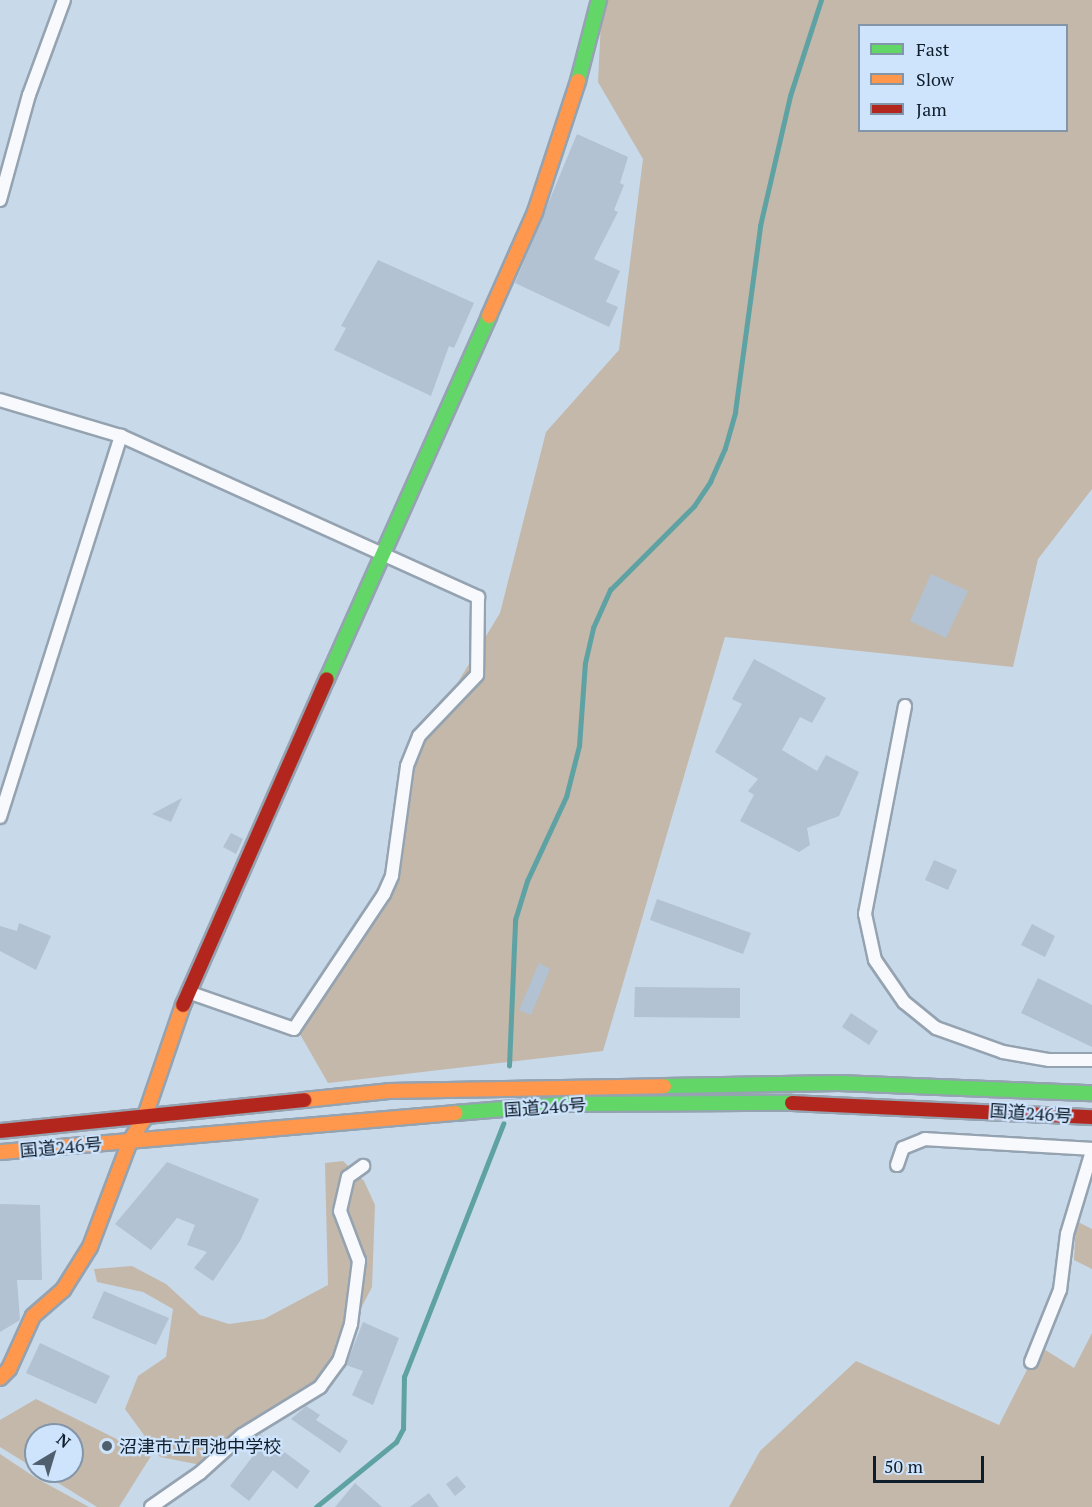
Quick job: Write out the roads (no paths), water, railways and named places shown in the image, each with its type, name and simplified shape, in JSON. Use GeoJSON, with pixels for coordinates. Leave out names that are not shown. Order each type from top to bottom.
{"type":"FeatureCollection","features":[{"type":"Feature","properties":{"kind":"main road"},"geometry":{"type":"LineString","coordinates":[[0,1378],[9,1369],[33,1316],[63,1290],[82,1264],[130,1141],[144,1119],[188,992],[382,550],[536,212],[575,91],[599,0]]}},
{"type":"Feature","properties":{"kind":"main road","name":"国道246号"},"geometry":{"type":"LineString","coordinates":[[0,1131],[144,1119],[389,1091],[839,1083],[1092,1093]]}},
{"type":"Feature","properties":{"kind":"main road","name":"国道246号"},"geometry":{"type":"LineString","coordinates":[[0,1152],[564,1104],[774,1102],[1092,1117]]}},
{"type":"Feature","properties":{"kind":"street"},"geometry":{"type":"LineString","coordinates":[[0,200],[29,95],[64,0]]}},
{"type":"Feature","properties":{"kind":"street"},"geometry":{"type":"LineString","coordinates":[[0,400],[121,436],[382,550],[478,597],[477,675],[419,736],[407,766],[392,876],[294,1029],[188,992]]}},
{"type":"Feature","properties":{"kind":"street"},"geometry":{"type":"LineString","coordinates":[[0,817],[121,436]]}},
{"type":"Feature","properties":{"kind":"street"},"geometry":{"type":"LineString","coordinates":[[905,706],[865,914],[874,960],[904,1002],[936,1028],[1003,1052],[1049,1060],[1092,1060]]}},
{"type":"Feature","properties":{"kind":"street"},"geometry":{"type":"LineString","coordinates":[[897,1165],[903,1148],[925,1139],[1092,1150],[1067,1234],[1060,1290],[1031,1362]]}},
{"type":"Feature","properties":{"kind":"street"},"geometry":{"type":"LineString","coordinates":[[151,1507],[200,1473],[242,1435],[320,1387],[339,1361],[351,1324],[359,1261],[340,1211],[348,1177],[363,1166]]}},
{"type":"Feature","properties":{"kind":"waterway"},"geometry":{"type":"LineString","coordinates":[[509,1066],[515,920],[527,881],[566,797],[579,746],[585,663],[593,628],[610,590],[694,506],[710,482],[725,448],[735,412],[760,226],[790,96],[821,0]]}},
{"type":"Feature","properties":{"kind":"waterway"},"geometry":{"type":"LineString","coordinates":[[316,1507],[396,1442],[403,1429],[404,1377],[503,1124]]}},
{"type":"Feature","properties":{"kind":"place","name":"沼津市立門池中学校"},"geometry":{"type":"Point","coordinates":[107,1446]}}]}
